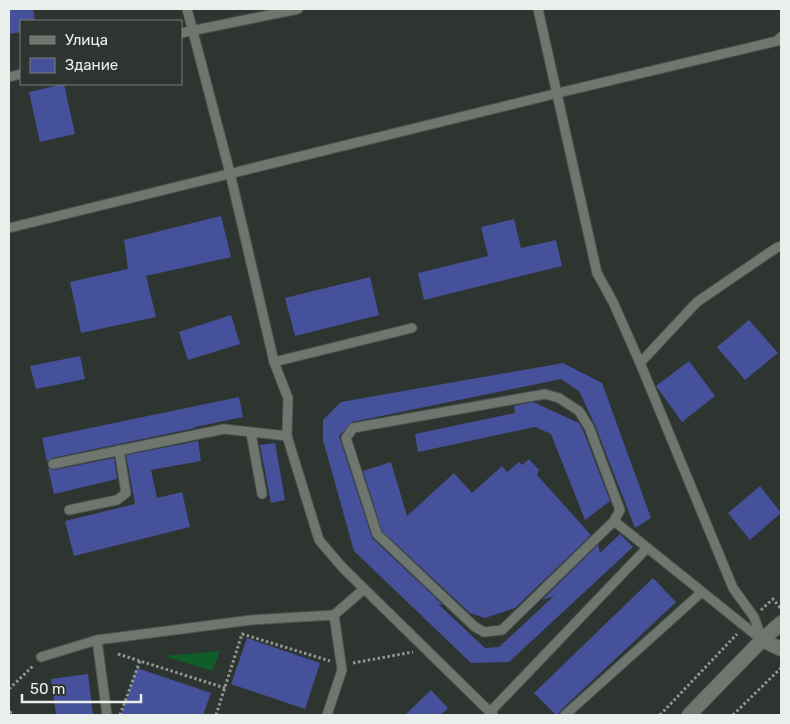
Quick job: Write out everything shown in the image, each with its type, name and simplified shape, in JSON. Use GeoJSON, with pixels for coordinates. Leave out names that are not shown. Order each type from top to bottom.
{"type":"FeatureCollection","features":[{"type":"Feature","properties":{"kind":"street"},"geometry":{"type":"LineString","coordinates":[[689,715],[781,623]]}},
{"type":"Feature","properties":{"kind":"street"},"geometry":{"type":"LineString","coordinates":[[762,640],[781,649]]}},
{"type":"Feature","properties":{"kind":"lane"},"geometry":{"type":"LineString","coordinates":[[187,9],[230,173],[274,362],[288,398],[287,436],[319,540],[364,589],[491,714],[648,548]]}},
{"type":"Feature","properties":{"kind":"lane"},"geometry":{"type":"LineString","coordinates":[[182,33],[298,9]]}},
{"type":"Feature","properties":{"kind":"lane"},"geometry":{"type":"LineString","coordinates":[[538,9],[597,273],[613,302],[640,363],[733,588],[754,616],[762,640]]}},
{"type":"Feature","properties":{"kind":"lane"},"geometry":{"type":"LineString","coordinates":[[9,228],[777,41],[781,37]]}},
{"type":"Feature","properties":{"kind":"lane"},"geometry":{"type":"LineString","coordinates":[[640,363],[697,302],[781,246]]}},
{"type":"Feature","properties":{"kind":"lane"},"geometry":{"type":"LineString","coordinates":[[274,362],[412,328]]}},
{"type":"Feature","properties":{"kind":"lane"},"geometry":{"type":"LineString","coordinates":[[545,394],[559,398],[579,411],[589,427],[620,510],[614,521],[502,630],[484,632],[475,627],[376,534],[346,438],[352,428],[545,394]]}},
{"type":"Feature","properties":{"kind":"lane"},"geometry":{"type":"LineString","coordinates":[[53,464],[224,429],[287,436]]}},
{"type":"Feature","properties":{"kind":"lane"},"geometry":{"type":"LineString","coordinates":[[251,433],[262,494]]}},
{"type":"Feature","properties":{"kind":"lane"},"geometry":{"type":"LineString","coordinates":[[68,510],[117,500],[126,493],[119,450]]}},
{"type":"Feature","properties":{"kind":"lane"},"geometry":{"type":"LineString","coordinates":[[614,521],[762,640]]}},
{"type":"Feature","properties":{"kind":"lane"},"geometry":{"type":"LineString","coordinates":[[41,657],[97,640],[251,620],[334,615],[364,589]]}},
{"type":"Feature","properties":{"kind":"lane"},"geometry":{"type":"LineString","coordinates":[[566,715],[702,592]]}},
{"type":"Feature","properties":{"kind":"lane"},"geometry":{"type":"LineString","coordinates":[[327,715],[342,670],[334,615]]}},
{"type":"Feature","properties":{"kind":"lane"},"geometry":{"type":"LineString","coordinates":[[97,640],[107,715]]}},
{"type":"Feature","properties":{"kind":"path"},"geometry":{"type":"LineString","coordinates":[[660,715],[745,626]]}},
{"type":"Feature","properties":{"kind":"path"},"geometry":{"type":"LineString","coordinates":[[216,715],[242,634],[342,665],[427,650]]}},
{"type":"Feature","properties":{"kind":"path"},"geometry":{"type":"LineString","coordinates":[[118,654],[224,688]]}},
{"type":"Feature","properties":{"kind":"path"},"geometry":{"type":"LineString","coordinates":[[9,689],[41,657]]}},
{"type":"Feature","properties":{"kind":"path"},"geometry":{"type":"LineString","coordinates":[[120,715],[140,661]]}},
{"type":"Feature","properties":{"kind":"path"},"geometry":{"type":"LineString","coordinates":[[733,715],[781,668]]}},
{"type":"Feature","properties":{"kind":"green space"},"geometry":{"type":"Polygon","coordinates":[[[220,651],[212,671],[164,656],[220,651]]]}},
{"type":"Feature","properties":{"kind":"building"},"geometry":{"type":"Polygon","coordinates":[[[9,9],[33,9],[35,20],[20,20],[20,32],[9,34],[9,9]]]}},
{"type":"Feature","properties":{"kind":"building"},"geometry":{"type":"Polygon","coordinates":[[[64,85],[75,134],[40,142],[29,92],[64,85]]]}},
{"type":"Feature","properties":{"kind":"building"},"geometry":{"type":"Polygon","coordinates":[[[221,216],[231,257],[146,276],[156,317],[81,333],[70,282],[128,269],[124,240],[221,216]]]}},
{"type":"Feature","properties":{"kind":"building"},"geometry":{"type":"Polygon","coordinates":[[[514,219],[521,248],[556,240],[562,266],[424,300],[418,273],[488,256],[481,227],[514,219]]]}},
{"type":"Feature","properties":{"kind":"building"},"geometry":{"type":"Polygon","coordinates":[[[370,277],[379,315],[295,336],[285,298],[370,277]]]}},
{"type":"Feature","properties":{"kind":"building"},"geometry":{"type":"Polygon","coordinates":[[[231,315],[240,344],[188,360],[179,332],[231,315]]]}},
{"type":"Feature","properties":{"kind":"building"},"geometry":{"type":"Polygon","coordinates":[[[749,320],[778,353],[745,380],[717,347],[749,320]]]}},
{"type":"Feature","properties":{"kind":"building"},"geometry":{"type":"Polygon","coordinates":[[[80,356],[85,379],[36,389],[30,366],[80,356]]]}},
{"type":"Feature","properties":{"kind":"building"},"geometry":{"type":"Polygon","coordinates":[[[689,361],[715,396],[682,422],[656,386],[689,361]]]}},
{"type":"Feature","properties":{"kind":"building"},"geometry":{"type":"Polygon","coordinates":[[[563,363],[602,383],[651,518],[635,528],[595,425],[579,391],[561,379],[352,422],[339,436],[372,538],[443,605],[438,604],[485,648],[499,647],[554,596],[542,600],[598,545],[600,553],[620,534],[633,547],[509,662],[471,663],[354,551],[323,440],[323,420],[341,402],[563,363]]]}},
{"type":"Feature","properties":{"kind":"building"},"geometry":{"type":"Polygon","coordinates":[[[239,397],[243,417],[52,458],[47,462],[42,438],[239,397]]]}},
{"type":"Feature","properties":{"kind":"building"},"geometry":{"type":"Polygon","coordinates":[[[533,402],[579,423],[583,430],[610,501],[585,520],[551,434],[535,427],[418,452],[415,434],[515,413],[514,406],[533,402]]]}},
{"type":"Feature","properties":{"kind":"building"},"geometry":{"type":"Polygon","coordinates":[[[198,441],[201,461],[151,470],[157,498],[182,492],[190,527],[74,556],[65,521],[135,504],[126,455],[198,441]]]}},
{"type":"Feature","properties":{"kind":"building"},"geometry":{"type":"Polygon","coordinates":[[[275,443],[285,500],[271,503],[260,445],[275,443]]]}},
{"type":"Feature","properties":{"kind":"building"},"geometry":{"type":"Polygon","coordinates":[[[114,458],[117,479],[54,494],[48,468],[54,470],[114,458]]]}},
{"type":"Feature","properties":{"kind":"building"},"geometry":{"type":"Polygon","coordinates":[[[529,459],[539,470],[537,475],[591,535],[515,608],[485,618],[470,613],[382,531],[363,471],[391,462],[407,516],[454,473],[472,493],[502,466],[507,472],[519,462],[522,465],[529,459]]]}},
{"type":"Feature","properties":{"kind":"building"},"geometry":{"type":"Polygon","coordinates":[[[760,486],[781,513],[750,540],[728,513],[760,486]]]}},
{"type":"Feature","properties":{"kind":"building"},"geometry":{"type":"Polygon","coordinates":[[[653,578],[676,602],[556,715],[534,693],[653,578]]]}},
{"type":"Feature","properties":{"kind":"building"},"geometry":{"type":"Polygon","coordinates":[[[247,638],[320,663],[305,709],[231,684],[247,638]]]}},
{"type":"Feature","properties":{"kind":"building"},"geometry":{"type":"Polygon","coordinates":[[[137,668],[211,693],[203,715],[121,715],[137,668]]]}},
{"type":"Feature","properties":{"kind":"building"},"geometry":{"type":"Polygon","coordinates":[[[88,674],[93,715],[56,715],[51,679],[88,674]]]}},
{"type":"Feature","properties":{"kind":"building"},"geometry":{"type":"Polygon","coordinates":[[[431,690],[448,708],[441,715],[405,715],[431,690]]]}}]}
